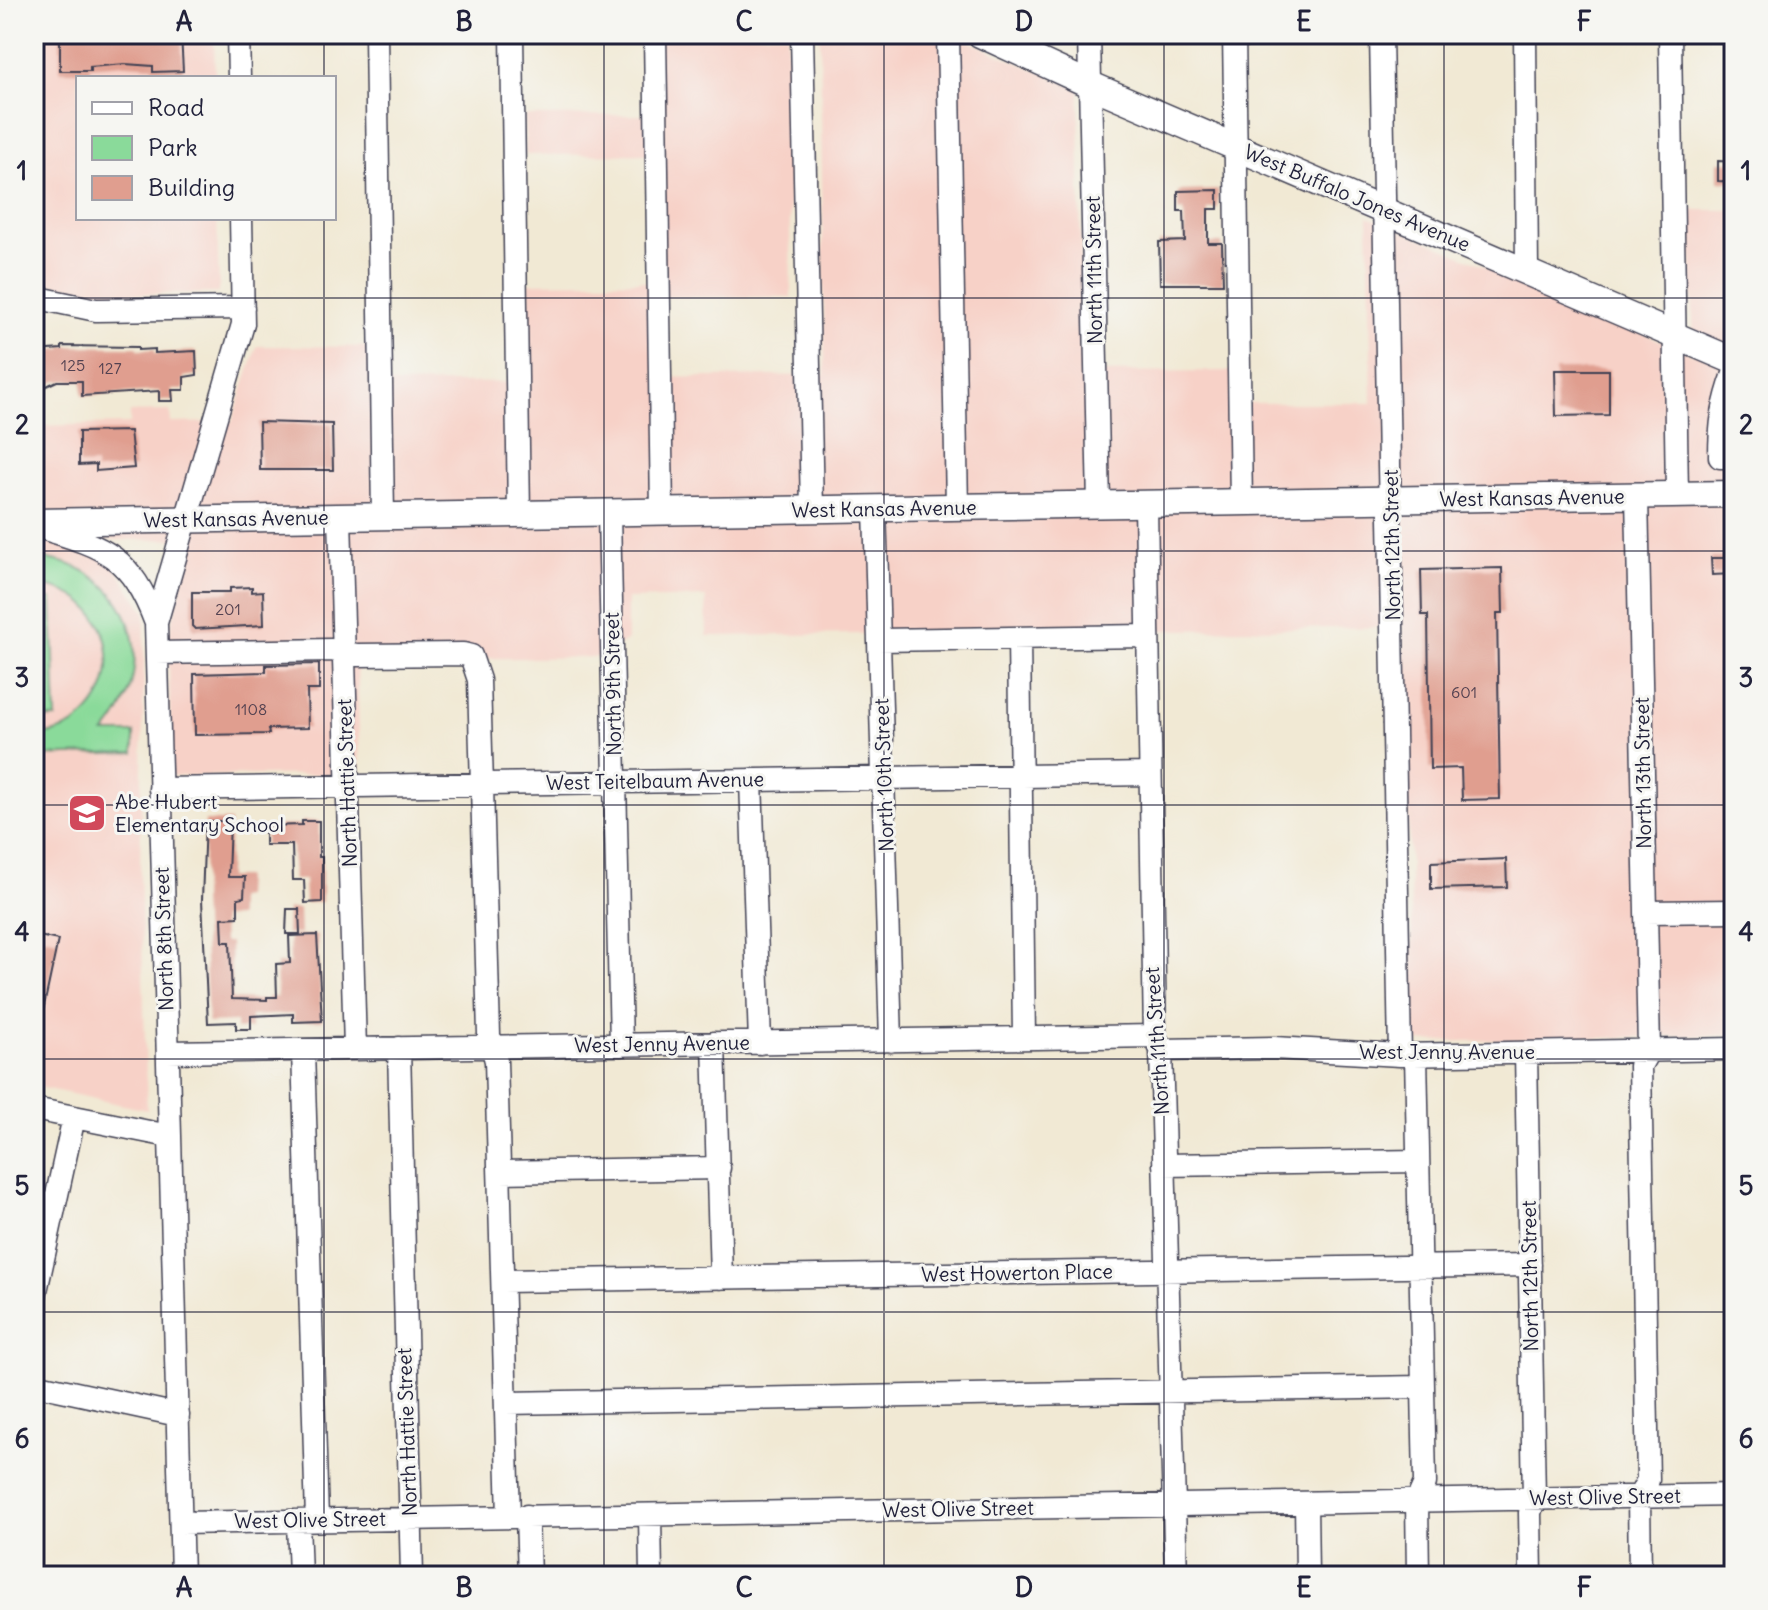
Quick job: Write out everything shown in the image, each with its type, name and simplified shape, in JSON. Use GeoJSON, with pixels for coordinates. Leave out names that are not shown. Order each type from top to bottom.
{"type":"FeatureCollection","features":[{"type":"Feature","properties":{"kind":"main road","name":"West Buffalo Jones Avenue"},"geometry":{"type":"LineString","coordinates":[[980,34],[1091,85],[1734,361]]}},
{"type":"Feature","properties":{"kind":"main road","name":"West Kansas Avenue"},"geometry":{"type":"LineString","coordinates":[[34,524],[1734,494]]}},
{"type":"Feature","properties":{"kind":"street"},"geometry":{"type":"LineString","coordinates":[[238,34],[239,76]]}},
{"type":"Feature","properties":{"kind":"street"},"geometry":{"type":"LineString","coordinates":[[376,34],[383,517]]}},
{"type":"Feature","properties":{"kind":"street"},"geometry":{"type":"LineString","coordinates":[[512,34],[519,515]]}},
{"type":"Feature","properties":{"kind":"street"},"geometry":{"type":"LineString","coordinates":[[655,34],[662,513]]}},
{"type":"Feature","properties":{"kind":"street"},"geometry":{"type":"LineString","coordinates":[[802,34],[812,510]]}},
{"type":"Feature","properties":{"kind":"street"},"geometry":{"type":"LineString","coordinates":[[948,34],[957,507]]}},
{"type":"Feature","properties":{"kind":"street","name":"North 11th Street"},"geometry":{"type":"LineString","coordinates":[[1089,34],[1099,506]]}},
{"type":"Feature","properties":{"kind":"street"},"geometry":{"type":"LineString","coordinates":[[1234,34],[1241,503]]}},
{"type":"Feature","properties":{"kind":"street","name":"North 12th Street"},"geometry":{"type":"LineString","coordinates":[[1381,34],[1408,1055],[1418,1161],[1425,1483],[1417,1501]]}},
{"type":"Feature","properties":{"kind":"street"},"geometry":{"type":"LineString","coordinates":[[1525,34],[1527,272]]}},
{"type":"Feature","properties":{"kind":"street"},"geometry":{"type":"LineString","coordinates":[[1670,34],[1677,495]]}},
{"type":"Feature","properties":{"kind":"street","name":"North 8th Street"},"geometry":{"type":"LineString","coordinates":[[182,1576],[156,623],[243,324],[241,220]]}},
{"type":"Feature","properties":{"kind":"street"},"geometry":{"type":"LineString","coordinates":[[34,297],[96,310],[243,308]]}},
{"type":"Feature","properties":{"kind":"street"},"geometry":{"type":"LineString","coordinates":[[1734,374],[1722,407],[1720,457],[1734,457]]}},
{"type":"Feature","properties":{"kind":"street","name":"North 13th Street"},"geometry":{"type":"LineString","coordinates":[[1637,496],[1649,1050],[1640,1066],[1648,1480],[1639,1497]]}},
{"type":"Feature","properties":{"kind":"street","name":"North 11th Street"},"geometry":{"type":"LineString","coordinates":[[1146,505],[1149,774],[1176,1576]]}},
{"type":"Feature","properties":{"kind":"street","name":"North 10th Street"},"geometry":{"type":"LineString","coordinates":[[875,509],[891,1041]]}},
{"type":"Feature","properties":{"kind":"street","name":"North 9th Street"},"geometry":{"type":"LineString","coordinates":[[609,514],[621,1045]]}},
{"type":"Feature","properties":{"kind":"street","name":"North Hattie Street"},"geometry":{"type":"LineString","coordinates":[[340,517],[355,1049]]}},
{"type":"Feature","properties":{"kind":"street"},"geometry":{"type":"LineString","coordinates":[[34,524],[90,543],[125,565],[144,592],[156,623]]}},
{"type":"Feature","properties":{"kind":"street"},"geometry":{"type":"LineString","coordinates":[[879,640],[1147,636]]}},
{"type":"Feature","properties":{"kind":"street"},"geometry":{"type":"LineString","coordinates":[[1019,638],[1024,1038]]}},
{"type":"Feature","properties":{"kind":"street"},"geometry":{"type":"LineString","coordinates":[[157,653],[331,650],[357,655],[471,656],[479,680],[489,1035],[496,1061],[506,1403],[518,1516],[529,1576]]}},
{"type":"Feature","properties":{"kind":"street","name":"West Teitelbaum Avenue"},"geometry":{"type":"LineString","coordinates":[[160,789],[1149,774]]}},
{"type":"Feature","properties":{"kind":"street"},"geometry":{"type":"LineString","coordinates":[[751,780],[760,1043]]}},
{"type":"Feature","properties":{"kind":"street"},"geometry":{"type":"LineString","coordinates":[[1646,912],[1734,911]]}},
{"type":"Feature","properties":{"kind":"street","name":"West Jenny Avenue"},"geometry":{"type":"LineString","coordinates":[[168,1052],[1024,1038],[1408,1055],[1734,1049]]}},
{"type":"Feature","properties":{"kind":"street"},"geometry":{"type":"LineString","coordinates":[[714,1043],[721,1278]]}},
{"type":"Feature","properties":{"kind":"street","name":"North Hattie Street"},"geometry":{"type":"LineString","coordinates":[[399,1048],[412,1576]]}},
{"type":"Feature","properties":{"kind":"street"},"geometry":{"type":"LineString","coordinates":[[300,1576],[308,1520],[303,1050]]}},
{"type":"Feature","properties":{"kind":"street","name":"North 12th Street"},"geometry":{"type":"LineString","coordinates":[[1526,1053],[1534,1499],[1530,1513],[1531,1576]]}},
{"type":"Feature","properties":{"kind":"street"},"geometry":{"type":"LineString","coordinates":[[34,1109],[169,1136]]}},
{"type":"Feature","properties":{"kind":"street"},"geometry":{"type":"LineString","coordinates":[[34,1300],[74,1117]]}},
{"type":"Feature","properties":{"kind":"street"},"geometry":{"type":"LineString","coordinates":[[1164,1165],[1418,1161]]}},
{"type":"Feature","properties":{"kind":"street"},"geometry":{"type":"LineString","coordinates":[[500,1172],[719,1168]]}},
{"type":"Feature","properties":{"kind":"street","name":"West Howerton Place"},"geometry":{"type":"LineString","coordinates":[[503,1281],[1530,1265]]}},
{"type":"Feature","properties":{"kind":"street"},"geometry":{"type":"LineString","coordinates":[[34,1384],[178,1415]]}},
{"type":"Feature","properties":{"kind":"street"},"geometry":{"type":"LineString","coordinates":[[506,1403],[1422,1387]]}},
{"type":"Feature","properties":{"kind":"street","name":"West Olive Street"},"geometry":{"type":"LineString","coordinates":[[181,1523],[1734,1495]]}},
{"type":"Feature","properties":{"kind":"street"},"geometry":{"type":"LineString","coordinates":[[1639,1497],[1640,1576]]}},
{"type":"Feature","properties":{"kind":"street"},"geometry":{"type":"LineString","coordinates":[[1417,1501],[1418,1576]]}},
{"type":"Feature","properties":{"kind":"street"},"geometry":{"type":"LineString","coordinates":[[1306,1503],[1307,1576]]}},
{"type":"Feature","properties":{"kind":"street"},"geometry":{"type":"LineString","coordinates":[[650,1515],[651,1576]]}},
{"type":"Feature","properties":{"kind":"shaded area"},"geometry":{"type":"Polygon","coordinates":[[[34,34],[214,34],[215,76],[76,76],[76,220],[217,220],[219,293],[94,294],[34,281],[34,34]]]}},
{"type":"Feature","properties":{"kind":"shaded area"},"geometry":{"type":"Polygon","coordinates":[[[650,34],[787,34],[791,297],[655,297],[655,378],[825,375],[820,34],[952,34],[1079,89],[1082,372],[1239,371],[1239,403],[1372,403],[1368,216],[1694,355],[1690,210],[1734,210],[1734,1035],[1415,1042],[1403,627],[707,636],[706,597],[627,599],[627,640],[602,657],[357,660],[360,774],[172,776],[168,637],[194,539],[34,541],[35,426],[130,424],[130,412],[170,411],[171,423],[232,422],[257,346],[376,347],[386,384],[529,382],[529,283],[652,281],[650,154],[526,155],[525,116],[651,115],[650,34]]]}},
{"type":"Feature","properties":{"kind":"shaded area","name":"Abe Hubert Elementary School"},"geometry":{"type":"Polygon","coordinates":[[[34,542],[68,544],[112,563],[145,612],[140,870],[147,1110],[34,1086],[34,542]]]}},
{"type":"Feature","properties":{"kind":"green space"},"geometry":{"type":"Polygon","coordinates":[[[34,558],[67,564],[94,577],[114,597],[128,621],[134,648],[133,677],[123,706],[105,733],[134,733],[134,753],[34,756],[34,735],[66,728],[89,711],[103,688],[108,661],[104,634],[90,610],[67,593],[34,585],[34,558]]]}},
{"type":"Feature","properties":{"kind":"green space"},"geometry":{"type":"Polygon","coordinates":[[[34,599],[52,599],[56,718],[34,719],[34,599]]]}},
{"type":"Feature","properties":{"kind":"building"},"geometry":{"type":"Polygon","coordinates":[[[60,34],[181,34],[183,71],[153,72],[153,66],[125,64],[90,67],[90,71],[60,71],[60,34]]]}},
{"type":"Feature","properties":{"kind":"building"},"geometry":{"type":"Polygon","coordinates":[[[1718,161],[1734,162],[1734,182],[1718,181],[1718,161]]]}},
{"type":"Feature","properties":{"kind":"building"},"geometry":{"type":"Polygon","coordinates":[[[1218,190],[1218,209],[1208,209],[1208,243],[1222,243],[1223,284],[1160,284],[1159,242],[1185,241],[1184,211],[1178,211],[1178,191],[1218,190]]]}},
{"type":"Feature","properties":{"kind":"building"},"geometry":{"type":"Polygon","coordinates":[[[62,346],[138,347],[138,350],[155,349],[155,353],[196,351],[197,375],[184,377],[184,390],[172,390],[173,401],[159,401],[159,391],[82,396],[82,381],[57,381],[34,392],[34,351],[62,349],[62,346]]]}},
{"type":"Feature","properties":{"kind":"building"},"geometry":{"type":"Polygon","coordinates":[[[1555,370],[1609,370],[1609,415],[1556,416],[1555,370]]]}},
{"type":"Feature","properties":{"kind":"building"},"geometry":{"type":"Polygon","coordinates":[[[259,422],[332,424],[333,470],[260,470],[259,422]]]}},
{"type":"Feature","properties":{"kind":"building"},"geometry":{"type":"Polygon","coordinates":[[[130,431],[134,468],[96,471],[96,464],[79,465],[79,432],[130,431]]]}},
{"type":"Feature","properties":{"kind":"building"},"geometry":{"type":"Polygon","coordinates":[[[1711,558],[1734,558],[1734,574],[1712,575],[1711,558]]]}},
{"type":"Feature","properties":{"kind":"building"},"geometry":{"type":"Polygon","coordinates":[[[1502,568],[1503,613],[1497,613],[1500,799],[1462,800],[1461,768],[1430,769],[1428,615],[1422,615],[1421,570],[1502,568]]]}},
{"type":"Feature","properties":{"kind":"building"},"geometry":{"type":"Polygon","coordinates":[[[252,587],[252,592],[263,591],[264,625],[195,629],[192,626],[192,592],[230,592],[230,588],[252,587]]]}},
{"type":"Feature","properties":{"kind":"building"},"geometry":{"type":"Polygon","coordinates":[[[319,664],[319,690],[307,690],[308,728],[268,729],[269,734],[195,735],[194,674],[266,672],[266,665],[319,664]]]}},
{"type":"Feature","properties":{"kind":"building"},"geometry":{"type":"Polygon","coordinates":[[[205,821],[230,821],[228,877],[245,877],[244,897],[238,898],[238,917],[222,918],[223,942],[230,942],[232,999],[267,1000],[267,997],[277,997],[276,964],[290,963],[289,936],[317,935],[322,1021],[293,1022],[293,1014],[251,1016],[251,1029],[236,1029],[236,1022],[208,1023],[202,900],[205,821]]]}},
{"type":"Feature","properties":{"kind":"building"},"geometry":{"type":"Polygon","coordinates":[[[302,821],[319,821],[322,902],[305,903],[304,880],[293,880],[292,845],[265,845],[265,826],[302,825],[302,821]]]}},
{"type":"Feature","properties":{"kind":"building"},"geometry":{"type":"Polygon","coordinates":[[[1506,859],[1507,887],[1431,889],[1431,862],[1506,859]]]}},
{"type":"Feature","properties":{"kind":"building"},"geometry":{"type":"Polygon","coordinates":[[[287,909],[299,909],[300,934],[286,934],[287,909]]]}},
{"type":"Feature","properties":{"kind":"building"},"geometry":{"type":"Polygon","coordinates":[[[34,935],[58,940],[40,1025],[34,1024],[34,935]]]}},
{"type":"Feature","properties":{"kind":"place","name":"Abe Hubert Elementary School"},"geometry":{"type":"Point","coordinates":[87,813]}}]}
